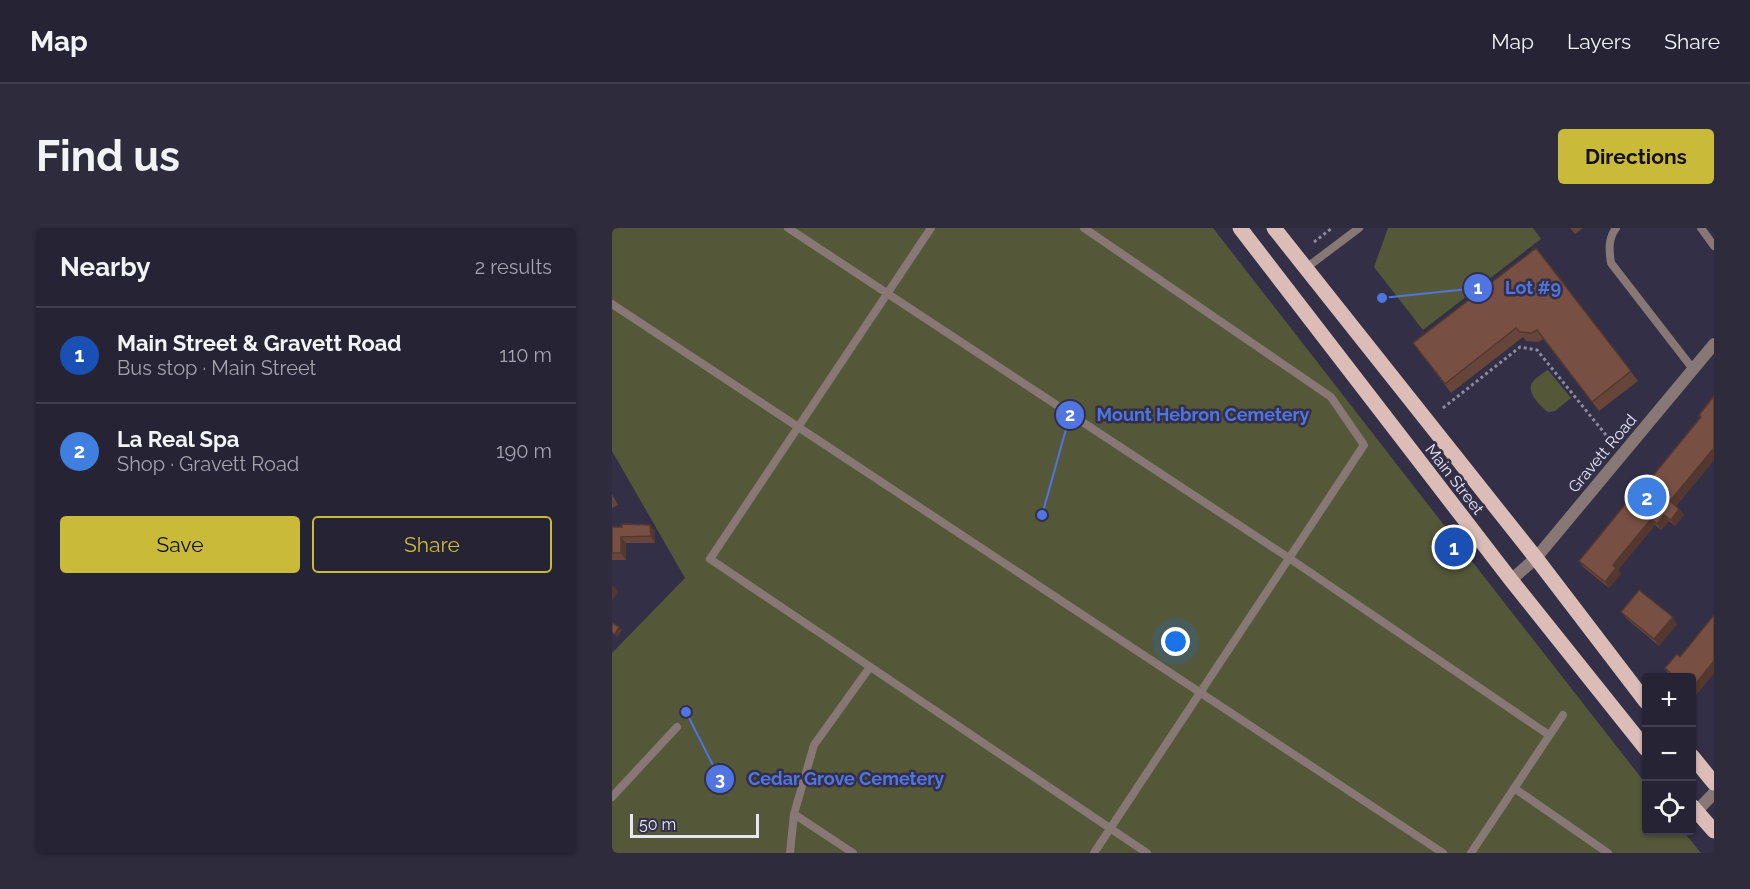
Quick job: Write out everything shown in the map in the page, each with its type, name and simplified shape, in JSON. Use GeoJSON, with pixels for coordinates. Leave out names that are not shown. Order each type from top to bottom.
{"type":"FeatureCollection","features":[{"type":"Feature","properties":{"kind":"main road","name":"Main Street"},"geometry":{"type":"LineString","coordinates":[[1240,228],[1511,580],[1642,743]]}},
{"type":"Feature","properties":{"kind":"main road","name":"Main Street"},"geometry":{"type":"LineString","coordinates":[[1274,228],[1642,696]]}},
{"type":"Feature","properties":{"kind":"main road"},"geometry":{"type":"LineString","coordinates":[[1696,761],[1714,783]]}},
{"type":"Feature","properties":{"kind":"main road"},"geometry":{"type":"LineString","coordinates":[[1696,811],[1714,831]]}},
{"type":"Feature","properties":{"kind":"street","name":"Gravett Road"},"geometry":{"type":"LineString","coordinates":[[1511,580],[1536,558],[1714,344]]}},
{"type":"Feature","properties":{"kind":"street"},"geometry":{"type":"LineString","coordinates":[[1696,807],[1714,793]]}},
{"type":"Feature","properties":{"kind":"lane"},"geometry":{"type":"LineString","coordinates":[[788,228],[1289,558],[1549,735]]}},
{"type":"Feature","properties":{"kind":"lane"},"geometry":{"type":"LineString","coordinates":[[932,228],[710,560],[1147,853]]}},
{"type":"Feature","properties":{"kind":"lane"},"geometry":{"type":"LineString","coordinates":[[1084,228],[1331,397],[1364,446],[1094,853]]}},
{"type":"Feature","properties":{"kind":"lane"},"geometry":{"type":"LineString","coordinates":[[1306,268],[1359,228]]}},
{"type":"Feature","properties":{"kind":"lane"},"geometry":{"type":"LineString","coordinates":[[1616,228],[1609,245],[1611,263],[1693,369]]}},
{"type":"Feature","properties":{"kind":"lane"},"geometry":{"type":"LineString","coordinates":[[1701,228],[1714,246]]}},
{"type":"Feature","properties":{"kind":"lane"},"geometry":{"type":"LineString","coordinates":[[612,304],[1443,853]]}},
{"type":"Feature","properties":{"kind":"lane"},"geometry":{"type":"LineString","coordinates":[[790,853],[794,814],[814,745],[870,667]]}},
{"type":"Feature","properties":{"kind":"lane"},"geometry":{"type":"LineString","coordinates":[[1471,853],[1563,715]]}},
{"type":"Feature","properties":{"kind":"lane"},"geometry":{"type":"LineString","coordinates":[[612,797],[678,727]]}},
{"type":"Feature","properties":{"kind":"lane"},"geometry":{"type":"LineString","coordinates":[[1514,788],[1608,853]]}},
{"type":"Feature","properties":{"kind":"lane"},"geometry":{"type":"LineString","coordinates":[[794,814],[853,853]]}},
{"type":"Feature","properties":{"kind":"path"},"geometry":{"type":"LineString","coordinates":[[1314,242],[1332,228]]}},
{"type":"Feature","properties":{"kind":"path"},"geometry":{"type":"LineString","coordinates":[[1443,408],[1520,347],[1538,350],[1610,441]]}},
{"type":"Feature","properties":{"kind":"green space"},"geometry":{"type":"Polygon","coordinates":[[[612,228],[1213,228],[1642,779],[1642,835],[1686,835],[1701,853],[612,853],[612,653],[685,578],[612,451],[612,228]]]}},
{"type":"Feature","properties":{"kind":"green space"},"geometry":{"type":"Polygon","coordinates":[[[1388,228],[1533,228],[1541,239],[1423,330],[1374,267],[1388,228]]]}},
{"type":"Feature","properties":{"kind":"green space"},"geometry":{"type":"Polygon","coordinates":[[[1548,370],[1571,398],[1555,411],[1548,412],[1535,399],[1531,387],[1535,379],[1548,370]]]}},
{"type":"Feature","properties":{"kind":"building"},"geometry":{"type":"Polygon","coordinates":[[[1536,248],[1631,371],[1592,402],[1537,330],[1532,333],[1520,332],[1516,328],[1445,384],[1413,343],[1536,248]]]}},
{"type":"Feature","properties":{"kind":"building"},"geometry":{"type":"Polygon","coordinates":[[[1714,396],[1714,448],[1670,501],[1679,509],[1671,520],[1664,515],[1657,524],[1651,519],[1613,565],[1616,568],[1605,582],[1579,561],[1645,480],[1647,483],[1701,417],[1699,415],[1714,396]]]}},
{"type":"Feature","properties":{"kind":"building"},"geometry":{"type":"Polygon","coordinates":[[[622,524],[650,525],[651,536],[621,537],[621,553],[612,553],[612,527],[622,527],[622,524]]]}},
{"type":"Feature","properties":{"kind":"building"},"geometry":{"type":"Polygon","coordinates":[[[1639,590],[1673,617],[1654,639],[1621,612],[1639,590]]]}},
{"type":"Feature","properties":{"kind":"building"},"geometry":{"type":"Polygon","coordinates":[[[1714,615],[1714,661],[1696,683],[1696,673],[1670,673],[1665,668],[1677,654],[1680,657],[1714,615]]]}},
{"type":"Feature","properties":{"kind":"building"},"geometry":{"type":"Polygon","coordinates":[[[612,623],[619,627],[615,634],[612,633],[612,623]]]}},
{"type":"Feature","properties":{"kind":"place","name":"Lot #9"},"geometry":{"type":"Point","coordinates":[1382,298]}},
{"type":"Feature","properties":{"kind":"place","name":"La Real Spa"},"geometry":{"type":"Point","coordinates":[1647,497]}},
{"type":"Feature","properties":{"kind":"place","name":"Mount Hebron Cemetery"},"geometry":{"type":"Point","coordinates":[1042,515]}},
{"type":"Feature","properties":{"kind":"place","name":"Main Street & Gravett Road"},"geometry":{"type":"Point","coordinates":[1454,547]}},
{"type":"Feature","properties":{"kind":"place","name":"Cedar Grove Cemetery"},"geometry":{"type":"Point","coordinates":[686,712]}}]}
